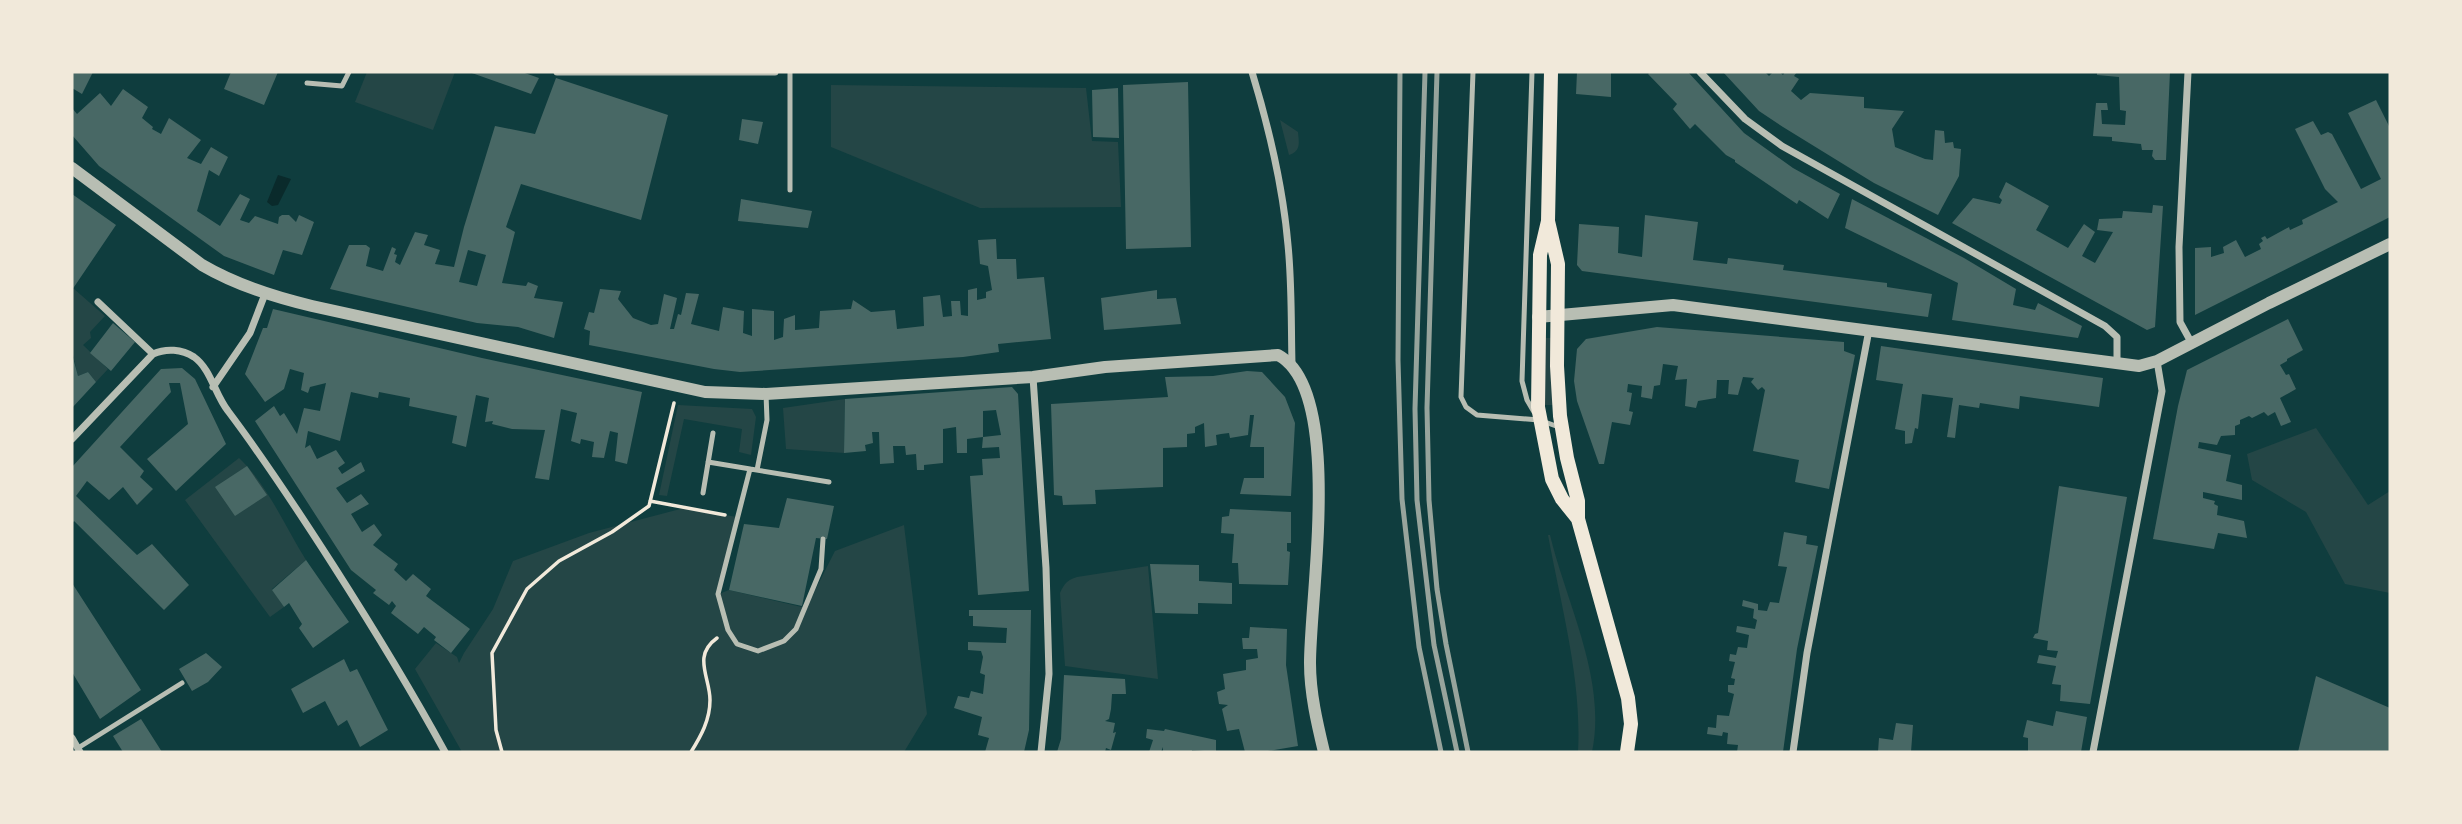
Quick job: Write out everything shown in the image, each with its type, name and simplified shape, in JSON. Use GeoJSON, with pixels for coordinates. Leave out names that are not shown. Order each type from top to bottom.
{"type":"FeatureCollection","features":[{"type":"Feature","properties":{"kind":"main road"},"geometry":{"type":"LineString","coordinates":[[1551,72],[1548,221],[1531,317],[1539,420],[1552,480],[1568,508],[1578,519]]}},
{"type":"Feature","properties":{"kind":"main road"},"geometry":{"type":"LineString","coordinates":[[1548,221],[1559,264],[1558,394],[1562,428],[1578,501],[1578,519],[1628,698],[1630,724],[1627,752]]}},
{"type":"Feature","properties":{"kind":"street"},"geometry":{"type":"LineString","coordinates":[[556,72],[775,72]]}},
{"type":"Feature","properties":{"kind":"street"},"geometry":{"type":"LineString","coordinates":[[1252,72],[1270,140],[1285,218],[1292,364]]}},
{"type":"Feature","properties":{"kind":"street"},"geometry":{"type":"LineString","coordinates":[[1700,72],[1745,118],[1782,146],[2105,326],[2117,337],[2117,363]]}},
{"type":"Feature","properties":{"kind":"street"},"geometry":{"type":"LineString","coordinates":[[2188,72],[2179,247],[2180,322],[2191,342]]}},
{"type":"Feature","properties":{"kind":"street"},"geometry":{"type":"LineString","coordinates":[[72,168],[202,265],[217,274],[265,293],[312,306],[678,387],[727,394],[766,394],[1033,377],[1105,367],[1278,355],[1292,364],[1307,390],[1318,441],[1318,501],[1310,667],[1324,752]]}},
{"type":"Feature","properties":{"kind":"street"},"geometry":{"type":"LineString","coordinates":[[1531,317],[1558,317],[1673,305],[2139,366],[2157,361],[2390,244]]}},
{"type":"Feature","properties":{"kind":"street"},"geometry":{"type":"LineString","coordinates":[[213,387],[241,350],[265,293]]}},
{"type":"Feature","properties":{"kind":"street"},"geometry":{"type":"LineString","coordinates":[[97,302],[153,354]]}},
{"type":"Feature","properties":{"kind":"street"},"geometry":{"type":"LineString","coordinates":[[1793,752],[1807,653],[1869,330]]}},
{"type":"Feature","properties":{"kind":"street"},"geometry":{"type":"LineString","coordinates":[[72,439],[153,354],[166,349],[192,356],[205,370],[227,410],[257,448],[390,654],[445,752]]}},
{"type":"Feature","properties":{"kind":"street"},"geometry":{"type":"LineString","coordinates":[[2093,752],[2162,391],[2157,361]]}},
{"type":"Feature","properties":{"kind":"street"},"geometry":{"type":"LineString","coordinates":[[1033,377],[1046,568],[1049,674],[1041,752]]}},
{"type":"Feature","properties":{"kind":"street"},"geometry":{"type":"LineString","coordinates":[[72,738],[79,750]]}},
{"type":"Feature","properties":{"kind":"lane"},"geometry":{"type":"LineString","coordinates":[[307,83],[342,86],[349,72]]}},
{"type":"Feature","properties":{"kind":"lane"},"geometry":{"type":"LineString","coordinates":[[790,72],[790,190]]}},
{"type":"Feature","properties":{"kind":"lane"},"geometry":{"type":"LineString","coordinates":[[1473,72],[1461,397],[1466,407],[1477,415],[1539,420],[1562,428]]}},
{"type":"Feature","properties":{"kind":"lane"},"geometry":{"type":"LineString","coordinates":[[1531,317],[1532,72]]}},
{"type":"Feature","properties":{"kind":"lane"},"geometry":{"type":"LineString","coordinates":[[757,470],[766,428],[766,394]]}},
{"type":"Feature","properties":{"kind":"lane"},"geometry":{"type":"LineString","coordinates":[[702,494],[713,433]]}},
{"type":"Feature","properties":{"kind":"lane"},"geometry":{"type":"LineString","coordinates":[[708,462],[829,482]]}},
{"type":"Feature","properties":{"kind":"lane"},"geometry":{"type":"LineString","coordinates":[[750,468],[718,594],[729,630],[737,644],[758,651],[784,641],[796,629],[821,569],[823,539]]}},
{"type":"Feature","properties":{"kind":"lane"},"geometry":{"type":"LineString","coordinates":[[79,750],[182,683]]}},
{"type":"Feature","properties":{"kind":"path"},"geometry":{"type":"LineString","coordinates":[[502,752],[496,730],[492,653],[527,589],[559,561],[612,532],[649,506],[678,387]]}},
{"type":"Feature","properties":{"kind":"path"},"geometry":{"type":"LineString","coordinates":[[650,501],[737,517]]}},
{"type":"Feature","properties":{"kind":"path"},"geometry":{"type":"LineString","coordinates":[[691,752],[704,732],[710,700],[704,657],[709,644],[729,630]]}},
{"type":"Feature","properties":{"kind":"shaded area"},"geometry":{"type":"Polygon","coordinates":[[[367,72],[455,72],[433,130],[355,102],[367,72]]]}},
{"type":"Feature","properties":{"kind":"shaded area"},"geometry":{"type":"Polygon","coordinates":[[[831,85],[1086,88],[1092,141],[1118,142],[1121,207],[980,208],[831,147],[831,85]]]}},
{"type":"Feature","properties":{"kind":"shaded area"},"geometry":{"type":"Polygon","coordinates":[[[1280,120],[1298,132],[1297,149],[1289,155],[1280,120]]]}},
{"type":"Feature","properties":{"kind":"shaded area"},"geometry":{"type":"Polygon","coordinates":[[[278,175],[291,179],[278,205],[272,206],[267,202],[278,175]]]}},
{"type":"Feature","properties":{"kind":"shaded area"},"geometry":{"type":"Polygon","coordinates":[[[73,288],[105,316],[90,332],[91,338],[83,345],[108,369],[96,382],[88,372],[78,376],[72,351],[73,288]]]}},
{"type":"Feature","properties":{"kind":"shaded area"},"geometry":{"type":"Polygon","coordinates":[[[1543,338],[1551,338],[1554,405],[1542,405],[1543,338]]]}},
{"type":"Feature","properties":{"kind":"shaded area"},"geometry":{"type":"Polygon","coordinates":[[[845,399],[844,453],[786,449],[783,408],[845,399]]]}},
{"type":"Feature","properties":{"kind":"shaded area"},"geometry":{"type":"Polygon","coordinates":[[[678,405],[752,409],[756,417],[751,455],[739,452],[742,429],[684,419],[667,496],[659,495],[678,405]]]}},
{"type":"Feature","properties":{"kind":"shaded area"},"geometry":{"type":"Polygon","coordinates":[[[2316,428],[2368,505],[2390,491],[2390,593],[2345,584],[2306,512],[2252,480],[2247,454],[2316,428]]]}},
{"type":"Feature","properties":{"kind":"shaded area"},"geometry":{"type":"Polygon","coordinates":[[[239,458],[267,493],[306,560],[272,589],[284,607],[270,617],[185,500],[239,458]]]}},
{"type":"Feature","properties":{"kind":"shaded area"},"geometry":{"type":"Polygon","coordinates":[[[684,508],[737,517],[719,594],[729,590],[806,608],[835,551],[904,525],[927,714],[904,752],[462,752],[415,669],[436,643],[457,657],[459,663],[493,609],[513,561],[589,533],[684,508]]]}},
{"type":"Feature","properties":{"kind":"shaded area"},"geometry":{"type":"Polygon","coordinates":[[[1548,535],[1590,670],[1595,725],[1592,752],[1578,752],[1574,670],[1548,535]]]}},
{"type":"Feature","properties":{"kind":"shaded area"},"geometry":{"type":"Polygon","coordinates":[[[1148,566],[1158,679],[1065,666],[1060,593],[1064,585],[1077,577],[1148,566]]]}},
{"type":"Feature","properties":{"kind":"building"},"geometry":{"type":"Polygon","coordinates":[[[72,72],[93,72],[82,94],[72,88],[72,72]]]}},
{"type":"Feature","properties":{"kind":"building"},"geometry":{"type":"Polygon","coordinates":[[[231,72],[278,72],[264,105],[224,89],[231,72]]]}},
{"type":"Feature","properties":{"kind":"building"},"geometry":{"type":"Polygon","coordinates":[[[469,72],[522,72],[539,78],[531,94],[469,72]]]}},
{"type":"Feature","properties":{"kind":"building"},"geometry":{"type":"Polygon","coordinates":[[[1577,72],[1611,72],[1611,97],[1576,94],[1577,72]]]}},
{"type":"Feature","properties":{"kind":"building"},"geometry":{"type":"Polygon","coordinates":[[[1688,72],[1744,133],[1793,168],[1840,194],[1828,219],[1799,200],[1797,204],[1735,162],[1695,124],[1690,129],[1673,109],[1677,104],[1648,74],[1688,72]]]}},
{"type":"Feature","properties":{"kind":"building"},"geometry":{"type":"Polygon","coordinates":[[[1723,72],[1765,72],[1769,76],[1773,72],[1783,75],[1785,72],[1797,72],[1794,76],[1799,79],[1791,91],[1801,100],[1810,93],[1864,97],[1864,108],[1904,111],[1892,129],[1895,147],[1925,159],[1933,160],[1935,130],[1944,131],[1945,143],[1953,142],[1954,148],[1961,149],[1959,176],[1938,215],[1874,183],[1783,127],[1759,111],[1723,72]]]}},
{"type":"Feature","properties":{"kind":"building"},"geometry":{"type":"Polygon","coordinates":[[[2097,72],[2170,72],[2166,160],[2155,160],[2152,156],[2153,150],[2142,150],[2141,144],[2112,141],[2112,137],[2093,136],[2096,103],[2107,103],[2108,110],[2101,110],[2102,124],[2125,125],[2126,111],[2120,110],[2119,77],[2097,75],[2097,72]]]}},
{"type":"Feature","properties":{"kind":"building"},"geometry":{"type":"Polygon","coordinates":[[[556,78],[668,115],[641,220],[521,184],[506,227],[515,232],[502,283],[526,286],[528,282],[538,286],[534,298],[563,302],[554,338],[518,327],[477,323],[330,289],[349,245],[366,245],[370,248],[366,266],[383,271],[392,247],[396,249],[395,262],[400,265],[415,232],[428,235],[424,245],[440,250],[435,264],[454,267],[495,126],[535,134],[556,78]],[[468,250],[459,282],[477,286],[486,255],[468,250]]]}},
{"type":"Feature","properties":{"kind":"building"},"geometry":{"type":"Polygon","coordinates":[[[1188,82],[1191,247],[1126,249],[1123,85],[1188,82]]]}},
{"type":"Feature","properties":{"kind":"building"},"geometry":{"type":"Polygon","coordinates":[[[1118,88],[1119,138],[1093,137],[1092,90],[1118,88]]]}},
{"type":"Feature","properties":{"kind":"building"},"geometry":{"type":"Polygon","coordinates":[[[123,89],[148,107],[142,118],[152,129],[161,134],[169,118],[201,140],[187,158],[201,164],[211,147],[228,157],[219,176],[209,170],[197,211],[220,226],[240,194],[250,199],[240,220],[249,223],[255,216],[278,224],[282,215],[289,215],[296,222],[299,215],[314,222],[302,255],[283,250],[274,275],[224,256],[99,166],[72,135],[72,108],[77,114],[100,93],[111,106],[123,89]]]}},
{"type":"Feature","properties":{"kind":"building"},"geometry":{"type":"Polygon","coordinates":[[[2376,100],[2390,128],[2390,217],[2195,315],[2195,248],[2211,247],[2211,257],[2224,253],[2223,247],[2236,240],[2245,257],[2261,249],[2261,238],[2265,236],[2267,239],[2289,227],[2290,230],[2303,224],[2302,220],[2338,202],[2325,189],[2295,129],[2313,121],[2321,135],[2328,132],[2332,134],[2361,189],[2381,179],[2348,113],[2376,100]]]}},
{"type":"Feature","properties":{"kind":"building"},"geometry":{"type":"Polygon","coordinates":[[[742,119],[763,122],[758,144],[739,140],[742,119]]]}},
{"type":"Feature","properties":{"kind":"building"},"geometry":{"type":"Polygon","coordinates":[[[2006,182],[2049,206],[2036,230],[2068,248],[2084,224],[2095,232],[2082,256],[2095,263],[2113,232],[2097,230],[2099,219],[2122,218],[2123,211],[2152,213],[2153,205],[2163,206],[2155,327],[2147,330],[1952,223],[1973,198],[2000,204],[2002,200],[1999,197],[2006,182]]]}},
{"type":"Feature","properties":{"kind":"building"},"geometry":{"type":"Polygon","coordinates":[[[72,194],[116,225],[72,290],[72,194]]]}},
{"type":"Feature","properties":{"kind":"building"},"geometry":{"type":"Polygon","coordinates":[[[741,199],[812,211],[808,228],[738,221],[741,199]]]}},
{"type":"Feature","properties":{"kind":"building"},"geometry":{"type":"Polygon","coordinates":[[[1852,199],[1964,258],[2016,289],[2013,305],[2035,310],[2038,303],[2082,326],[2078,338],[1952,320],[1958,283],[1845,228],[1852,199]]]}},
{"type":"Feature","properties":{"kind":"building"},"geometry":{"type":"Polygon","coordinates":[[[1645,215],[1698,222],[1693,260],[1727,264],[1728,258],[1784,265],[1783,270],[1887,283],[1887,287],[1932,294],[1928,317],[1582,271],[1577,265],[1579,224],[1619,227],[1618,253],[1642,257],[1645,215]]]}},
{"type":"Feature","properties":{"kind":"building"},"geometry":{"type":"Polygon","coordinates":[[[996,239],[997,259],[1016,259],[1017,279],[1044,277],[1051,339],[998,344],[999,352],[963,357],[740,372],[589,345],[590,331],[584,329],[589,312],[594,313],[600,289],[621,291],[618,299],[633,318],[651,325],[658,324],[664,294],[677,298],[670,329],[674,329],[678,314],[681,315],[686,293],[699,294],[691,324],[719,331],[723,307],[744,311],[743,333],[752,336],[752,309],[774,311],[774,340],[783,337],[784,319],[795,315],[795,330],[819,328],[820,311],[851,309],[853,300],[871,312],[895,310],[897,329],[924,326],[923,297],[940,295],[943,317],[952,316],[951,301],[960,301],[961,315],[968,316],[968,290],[977,288],[977,300],[986,298],[986,292],[992,290],[988,266],[980,264],[978,240],[996,239]]]}},
{"type":"Feature","properties":{"kind":"building"},"geometry":{"type":"Polygon","coordinates":[[[1157,290],[1157,299],[1176,298],[1181,324],[1104,330],[1101,298],[1157,290]]]}},
{"type":"Feature","properties":{"kind":"building"},"geometry":{"type":"Polygon","coordinates":[[[273,309],[642,392],[627,464],[615,461],[618,433],[610,431],[604,458],[592,457],[594,442],[581,439],[580,444],[571,441],[577,413],[561,409],[549,480],[535,478],[545,430],[512,429],[492,424],[493,421],[485,422],[489,398],[476,395],[466,447],[452,443],[457,416],[409,406],[410,398],[379,392],[378,398],[351,392],[340,441],[308,431],[305,448],[310,445],[317,459],[336,450],[345,463],[338,468],[342,474],[361,462],[365,471],[336,488],[347,503],[361,494],[369,504],[351,514],[362,532],[374,524],[382,535],[373,545],[398,564],[394,570],[406,581],[413,574],[431,589],[426,596],[470,629],[451,653],[434,640],[436,637],[424,627],[418,634],[391,613],[396,606],[392,601],[389,605],[373,593],[376,590],[351,570],[255,421],[274,406],[280,416],[284,413],[297,434],[304,408],[320,411],[326,383],[310,387],[308,393],[301,390],[304,373],[290,369],[284,389],[265,402],[245,374],[273,309]]]}},
{"type":"Feature","properties":{"kind":"building"},"geometry":{"type":"Polygon","coordinates":[[[2288,319],[2303,350],[2280,365],[2286,375],[2289,374],[2296,389],[2280,398],[2291,422],[2281,426],[2275,412],[2268,416],[2264,412],[2240,420],[2240,424],[2235,426],[2235,435],[2221,436],[2217,445],[2199,442],[2198,448],[2231,455],[2226,481],[2242,485],[2242,500],[2203,492],[2203,498],[2215,501],[2214,504],[2218,506],[2217,515],[2244,521],[2247,538],[2218,533],[2214,549],[2153,539],[2187,370],[2288,319]]]}},
{"type":"Feature","properties":{"kind":"building"},"geometry":{"type":"Polygon","coordinates":[[[113,323],[135,342],[111,371],[90,353],[113,323]]]}},
{"type":"Feature","properties":{"kind":"building"},"geometry":{"type":"Polygon","coordinates":[[[1657,327],[1844,342],[1844,351],[1855,355],[1829,489],[1795,482],[1799,460],[1753,451],[1765,390],[1762,387],[1758,390],[1751,382],[1754,378],[1743,377],[1738,395],[1728,394],[1729,380],[1717,380],[1716,398],[1698,401],[1696,408],[1685,406],[1687,379],[1675,380],[1678,366],[1663,364],[1660,385],[1654,386],[1652,399],[1641,397],[1642,386],[1628,384],[1627,392],[1632,393],[1629,411],[1633,412],[1630,425],[1612,422],[1604,464],[1599,464],[1577,401],[1574,381],[1577,349],[1586,339],[1657,327]]]}},
{"type":"Feature","properties":{"kind":"building"},"geometry":{"type":"Polygon","coordinates":[[[1881,346],[2103,378],[2099,407],[2020,396],[2019,409],[1980,403],[1979,408],[1959,405],[1955,438],[1947,437],[1953,398],[1922,394],[1918,429],[1915,428],[1912,443],[1905,444],[1905,431],[1895,429],[1903,384],[1876,380],[1881,346]]]}},
{"type":"Feature","properties":{"kind":"building"},"geometry":{"type":"Polygon","coordinates":[[[72,354],[78,376],[88,372],[96,382],[72,408],[72,354]]]}},
{"type":"Feature","properties":{"kind":"building"},"geometry":{"type":"Polygon","coordinates":[[[182,368],[195,379],[226,444],[176,491],[147,459],[188,424],[180,383],[169,383],[171,392],[120,447],[144,471],[140,477],[153,489],[137,505],[123,487],[109,500],[87,481],[76,496],[137,555],[152,544],[189,585],[164,610],[74,521],[72,524],[72,467],[161,369],[182,368]]]}},
{"type":"Feature","properties":{"kind":"building"},"geometry":{"type":"Polygon","coordinates":[[[1247,371],[1262,372],[1285,397],[1295,423],[1291,496],[1240,494],[1244,478],[1264,478],[1264,447],[1250,447],[1254,415],[1250,415],[1248,435],[1230,438],[1229,433],[1216,435],[1217,445],[1205,447],[1204,423],[1195,427],[1195,433],[1187,434],[1187,447],[1163,448],[1163,487],[1095,490],[1096,504],[1063,505],[1062,496],[1054,495],[1051,404],[1168,397],[1165,377],[1213,376],[1247,371]]]}},
{"type":"Feature","properties":{"kind":"building"},"geometry":{"type":"Polygon","coordinates":[[[1012,387],[1018,394],[1029,591],[978,595],[970,476],[983,475],[982,459],[1000,458],[999,447],[982,448],[983,437],[967,439],[967,453],[957,453],[956,427],[943,429],[943,463],[924,465],[924,470],[917,470],[916,454],[906,455],[905,446],[893,446],[894,463],[880,464],[879,432],[872,432],[873,443],[865,445],[866,451],[844,453],[845,399],[1012,387]],[[996,410],[983,411],[983,437],[1001,435],[996,410]]]}},
{"type":"Feature","properties":{"kind":"building"},"geometry":{"type":"Polygon","coordinates":[[[247,466],[267,495],[235,516],[215,487],[247,466]]]}},
{"type":"Feature","properties":{"kind":"building"},"geometry":{"type":"Polygon","coordinates":[[[2059,486],[2127,497],[2090,704],[2060,701],[2061,685],[2052,684],[2056,666],[2037,663],[2039,655],[2056,658],[2058,651],[2047,650],[2048,641],[2033,638],[2038,633],[2059,486]]]}},
{"type":"Feature","properties":{"kind":"building"},"geometry":{"type":"Polygon","coordinates":[[[787,498],[834,506],[827,539],[816,538],[802,606],[729,590],[744,524],[779,528],[787,498]]]}},
{"type":"Feature","properties":{"kind":"building"},"geometry":{"type":"Polygon","coordinates":[[[1230,509],[1291,512],[1291,543],[1287,543],[1287,551],[1290,552],[1288,585],[1239,584],[1238,563],[1232,563],[1234,534],[1221,533],[1222,517],[1229,516],[1230,509]]]}},
{"type":"Feature","properties":{"kind":"building"},"geometry":{"type":"Polygon","coordinates":[[[1784,532],[1807,536],[1806,544],[1818,546],[1797,649],[1783,752],[1737,752],[1738,745],[1727,744],[1728,733],[1723,732],[1722,736],[1707,734],[1708,727],[1716,728],[1717,715],[1729,716],[1734,694],[1728,692],[1728,685],[1734,685],[1735,679],[1731,678],[1735,662],[1729,661],[1730,654],[1736,655],[1738,647],[1747,648],[1749,635],[1736,632],[1737,626],[1755,629],[1757,620],[1753,618],[1754,609],[1742,606],[1743,600],[1758,604],[1758,610],[1767,611],[1770,602],[1779,603],[1787,567],[1778,566],[1784,532]]]}},
{"type":"Feature","properties":{"kind":"building"},"geometry":{"type":"Polygon","coordinates":[[[306,560],[349,622],[313,648],[299,628],[302,624],[289,603],[284,607],[272,590],[306,560]]]}},
{"type":"Feature","properties":{"kind":"building"},"geometry":{"type":"Polygon","coordinates":[[[1150,564],[1199,565],[1199,581],[1232,583],[1232,604],[1198,603],[1198,614],[1155,613],[1150,564]]]}},
{"type":"Feature","properties":{"kind":"building"},"geometry":{"type":"Polygon","coordinates":[[[72,583],[141,690],[100,719],[72,672],[72,583]]]}},
{"type":"Feature","properties":{"kind":"building"},"geometry":{"type":"Polygon","coordinates":[[[969,610],[1031,610],[1029,730],[1024,752],[985,752],[989,738],[978,735],[982,717],[954,708],[958,696],[969,698],[971,691],[983,694],[985,675],[980,673],[983,657],[981,651],[968,650],[968,642],[1006,643],[1007,628],[973,626],[973,616],[969,616],[969,610]]]}},
{"type":"Feature","properties":{"kind":"building"},"geometry":{"type":"Polygon","coordinates":[[[1250,627],[1287,629],[1286,665],[1298,746],[1245,752],[1239,729],[1227,731],[1222,709],[1228,705],[1219,704],[1217,692],[1225,689],[1223,674],[1246,670],[1246,660],[1258,658],[1257,649],[1243,649],[1242,638],[1249,638],[1250,627]]]}},
{"type":"Feature","properties":{"kind":"building"},"geometry":{"type":"Polygon","coordinates":[[[206,653],[222,667],[208,682],[192,691],[179,669],[206,653]]]}},
{"type":"Feature","properties":{"kind":"building"},"geometry":{"type":"Polygon","coordinates":[[[344,659],[350,672],[357,669],[388,730],[360,747],[347,720],[338,726],[325,701],[303,713],[291,689],[344,659]]]}},
{"type":"Feature","properties":{"kind":"building"},"geometry":{"type":"Polygon","coordinates":[[[1064,675],[1125,679],[1126,694],[1112,694],[1109,719],[1105,721],[1115,723],[1113,733],[1116,732],[1111,750],[1106,748],[1105,752],[1057,752],[1061,739],[1064,675]]]}},
{"type":"Feature","properties":{"kind":"building"},"geometry":{"type":"Polygon","coordinates":[[[2316,676],[2390,708],[2390,752],[2298,752],[2316,676]]]}},
{"type":"Feature","properties":{"kind":"building"},"geometry":{"type":"Polygon","coordinates":[[[2056,711],[2087,717],[2081,752],[2028,752],[2028,738],[2023,737],[2027,720],[2053,726],[2056,711]]]}},
{"type":"Feature","properties":{"kind":"building"},"geometry":{"type":"Polygon","coordinates":[[[141,719],[162,752],[123,752],[113,736],[141,719]]]}},
{"type":"Feature","properties":{"kind":"building"},"geometry":{"type":"Polygon","coordinates":[[[1896,723],[1913,725],[1911,752],[1878,752],[1879,738],[1893,740],[1896,723]]]}},
{"type":"Feature","properties":{"kind":"building"},"geometry":{"type":"Polygon","coordinates":[[[1147,729],[1165,729],[1216,740],[1216,752],[1163,752],[1163,747],[1161,752],[1149,752],[1153,740],[1146,738],[1147,729]]]}},
{"type":"Feature","properties":{"kind":"railway"},"geometry":{"type":"LineString","coordinates":[[1400,72],[1398,360],[1402,499],[1419,647],[1441,752]]}},
{"type":"Feature","properties":{"kind":"railway"},"geometry":{"type":"LineString","coordinates":[[1425,72],[1415,409],[1417,500],[1434,645],[1457,752]]}},
{"type":"Feature","properties":{"kind":"railway"},"geometry":{"type":"LineString","coordinates":[[1437,72],[1427,408],[1429,500],[1437,589],[1468,752]]}}]}
